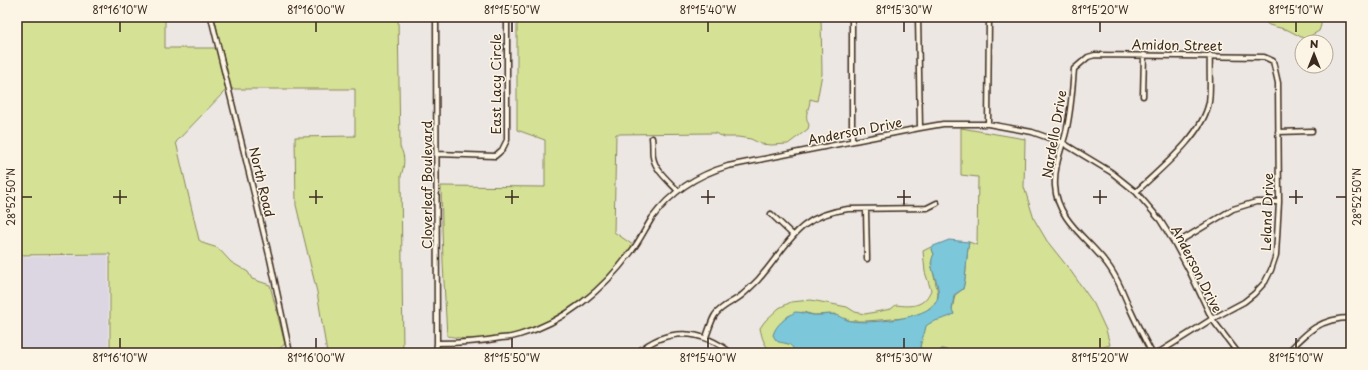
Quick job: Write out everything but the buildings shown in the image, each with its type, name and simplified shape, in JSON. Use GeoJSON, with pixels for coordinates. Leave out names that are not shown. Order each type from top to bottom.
{"type":"FeatureCollection","features":[{"type":"Feature","properties":{"kind":"street","name":"North Road"},"geometry":{"type":"LineString","coordinates":[[211,17],[270,259],[290,353]]}},
{"type":"Feature","properties":{"kind":"street","name":"Cloverleaf Boulevard"},"geometry":{"type":"LineString","coordinates":[[436,17],[436,353]]}},
{"type":"Feature","properties":{"kind":"street","name":"East Lacy Circle"},"geometry":{"type":"LineString","coordinates":[[437,154],[495,156],[502,150],[507,140],[507,17]]}},
{"type":"Feature","properties":{"kind":"street"},"geometry":{"type":"LineString","coordinates":[[852,17],[852,141]]}},
{"type":"Feature","properties":{"kind":"street"},"geometry":{"type":"LineString","coordinates":[[918,17],[920,128]]}},
{"type":"Feature","properties":{"kind":"street"},"geometry":{"type":"LineString","coordinates":[[988,124],[989,17]]}},
{"type":"Feature","properties":{"kind":"street","name":"Amidon Street"},"geometry":{"type":"LineString","coordinates":[[1082,62],[1088,57],[1095,55],[1210,55],[1264,57],[1273,61]]}},
{"type":"Feature","properties":{"kind":"street"},"geometry":{"type":"LineString","coordinates":[[1143,96],[1144,55]]}},
{"type":"Feature","properties":{"kind":"street"},"geometry":{"type":"LineString","coordinates":[[1136,192],[1183,147],[1198,127],[1209,102],[1210,55]]}},
{"type":"Feature","properties":{"kind":"street","name":"Leland Drive"},"geometry":{"type":"LineString","coordinates":[[1158,353],[1212,319],[1244,302],[1254,294],[1272,270],[1276,255],[1279,202],[1278,83],[1273,61]]}},
{"type":"Feature","properties":{"kind":"street","name":"Nardello Drive"},"geometry":{"type":"LineString","coordinates":[[1082,62],[1074,70],[1072,100],[1055,174],[1057,198],[1065,215],[1074,228],[1110,268],[1122,288],[1139,329],[1152,353]]}},
{"type":"Feature","properties":{"kind":"street","name":"Anderson Drive"},"geometry":{"type":"LineString","coordinates":[[437,343],[461,344],[518,336],[540,327],[575,308],[598,290],[610,278],[632,251],[662,205],[677,190],[714,170],[852,141],[943,124],[988,124],[1032,132],[1062,143],[1111,172],[1136,192],[1160,220],[1190,272],[1212,319],[1238,353]]}},
{"type":"Feature","properties":{"kind":"street"},"geometry":{"type":"LineString","coordinates":[[1278,132],[1312,131]]}},
{"type":"Feature","properties":{"kind":"street"},"geometry":{"type":"LineString","coordinates":[[652,138],[653,157],[656,165],[677,190]]}},
{"type":"Feature","properties":{"kind":"street"},"geometry":{"type":"LineString","coordinates":[[1175,244],[1233,209],[1256,202],[1279,202]]}},
{"type":"Feature","properties":{"kind":"street"},"geometry":{"type":"LineString","coordinates":[[706,337],[716,314],[742,295],[758,279],[793,235],[807,223],[828,213],[848,209],[866,210],[927,208],[937,203]]}},
{"type":"Feature","properties":{"kind":"street"},"geometry":{"type":"LineString","coordinates":[[866,210],[867,259]]}},
{"type":"Feature","properties":{"kind":"street"},"geometry":{"type":"LineString","coordinates":[[771,214],[793,235]]}},
{"type":"Feature","properties":{"kind":"street"},"geometry":{"type":"LineString","coordinates":[[1287,353],[1306,333],[1316,326],[1327,321],[1351,318]]}},
{"type":"Feature","properties":{"kind":"street"},"geometry":{"type":"LineString","coordinates":[[637,353],[655,340],[675,334],[688,334],[706,337],[721,345],[731,353]]}},
{"type":"Feature","properties":{"kind":"shaded area"},"geometry":{"type":"Polygon","coordinates":[[[108,255],[108,353],[17,353],[17,257],[108,255]]]}},
{"type":"Feature","properties":{"kind":"green space"},"geometry":{"type":"Polygon","coordinates":[[[17,17],[165,17],[165,48],[216,48],[226,90],[176,142],[199,240],[205,244],[218,248],[231,262],[248,272],[252,279],[270,285],[285,344],[274,353],[110,353],[110,254],[17,255],[17,17]]]}},
{"type":"Feature","properties":{"kind":"green space"},"geometry":{"type":"Polygon","coordinates":[[[214,17],[398,17],[400,147],[404,162],[401,176],[403,353],[327,353],[317,292],[296,205],[295,137],[355,136],[355,89],[231,89],[214,17]]]}},
{"type":"Feature","properties":{"kind":"green space"},"geometry":{"type":"Polygon","coordinates":[[[517,17],[821,17],[822,74],[817,101],[810,99],[807,114],[807,121],[809,125],[808,129],[788,144],[761,144],[751,139],[725,137],[714,133],[616,134],[614,232],[633,245],[612,273],[582,299],[550,320],[533,328],[517,333],[480,339],[447,336],[441,186],[545,187],[545,140],[517,130],[517,17]]]}},
{"type":"Feature","properties":{"kind":"green space"},"geometry":{"type":"Polygon","coordinates":[[[1259,17],[1321,17],[1319,31],[1314,34],[1296,34],[1288,30],[1269,25],[1259,17]]]}},
{"type":"Feature","properties":{"kind":"green space"},"geometry":{"type":"Polygon","coordinates":[[[961,128],[1025,139],[1024,187],[1034,219],[1047,241],[1094,304],[1106,330],[1110,345],[1085,353],[960,353],[942,349],[937,353],[926,353],[920,347],[925,326],[931,321],[954,314],[952,310],[955,295],[963,289],[969,242],[977,245],[978,177],[961,175],[961,128]]]}},
{"type":"Feature","properties":{"kind":"green space"},"geometry":{"type":"Polygon","coordinates":[[[931,247],[934,254],[931,263],[938,293],[937,301],[925,312],[905,318],[851,321],[834,314],[814,315],[803,312],[788,316],[780,324],[790,344],[798,353],[774,353],[766,345],[760,328],[779,308],[791,302],[811,300],[847,307],[855,312],[865,314],[891,309],[896,305],[912,306],[921,303],[925,300],[931,290],[925,272],[923,251],[931,247]]]}},
{"type":"Feature","properties":{"kind":"water"},"geometry":{"type":"Polygon","coordinates":[[[949,240],[969,242],[963,289],[954,295],[952,310],[954,314],[932,322],[926,326],[920,347],[926,353],[798,353],[789,345],[778,341],[773,335],[779,324],[795,312],[816,315],[832,314],[850,321],[861,322],[884,321],[921,313],[930,308],[936,302],[938,296],[937,284],[932,266],[934,254],[931,247],[949,240]]]}},
{"type":"Feature","properties":{"kind":"water"},"geometry":{"type":"Polygon","coordinates":[[[942,349],[960,353],[937,353],[942,349]]]}}]}
